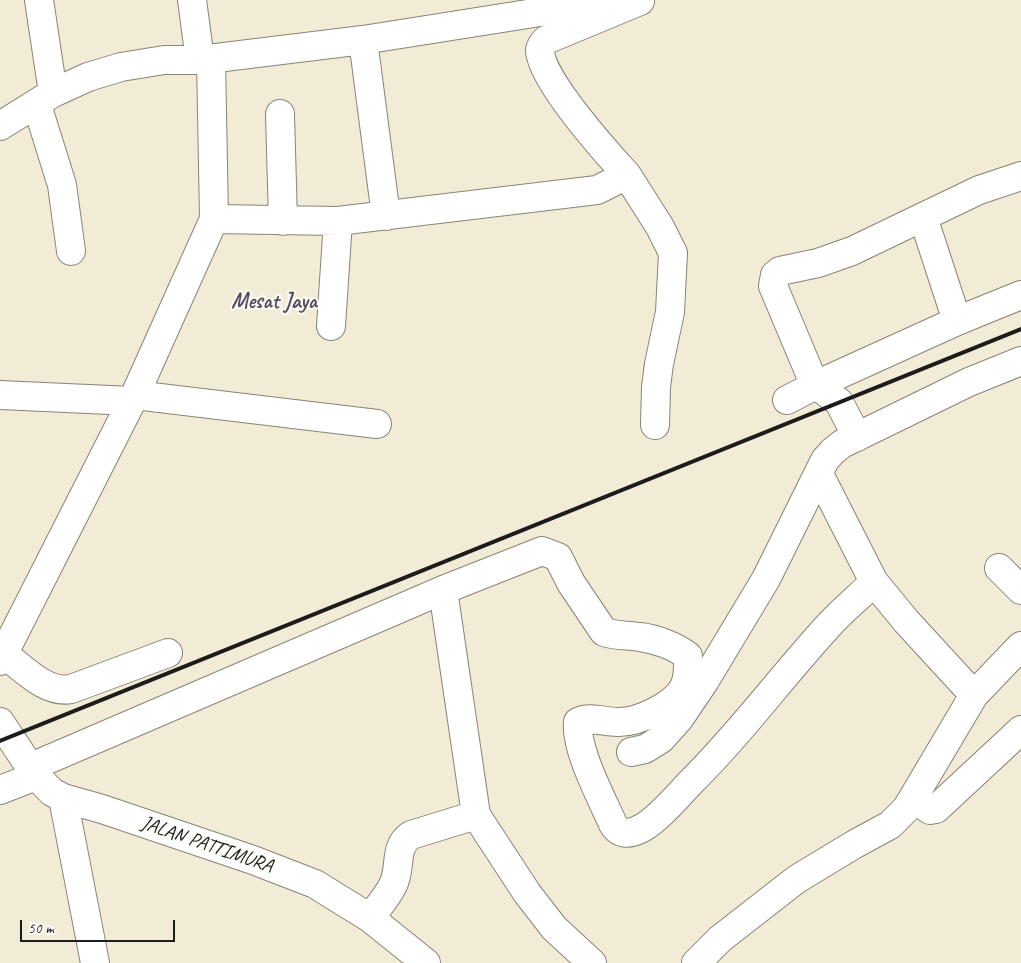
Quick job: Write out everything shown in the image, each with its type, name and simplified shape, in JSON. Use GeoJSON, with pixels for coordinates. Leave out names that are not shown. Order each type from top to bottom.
{"type":"FeatureCollection","features":[{"type":"Feature","properties":{"kind":"street"},"geometry":{"type":"LineString","coordinates":[[39,0],[45,99],[62,185],[70,250]]}},
{"type":"Feature","properties":{"kind":"street"},"geometry":{"type":"LineString","coordinates":[[168,653],[62,691],[43,684],[2,657],[133,398],[214,220],[206,60],[192,0]]}},
{"type":"Feature","properties":{"kind":"street"},"geometry":{"type":"LineString","coordinates":[[0,126],[45,99],[88,77],[121,67],[164,60],[206,60],[363,40],[553,10],[648,1]]}},
{"type":"Feature","properties":{"kind":"street"},"geometry":{"type":"LineString","coordinates":[[648,1],[546,40],[541,46],[540,51],[551,81],[606,152],[616,180],[660,226],[673,253],[670,312],[659,364],[655,425]]}},
{"type":"Feature","properties":{"kind":"street"},"geometry":{"type":"LineString","coordinates":[[363,40],[386,216]]}},
{"type":"Feature","properties":{"kind":"street"},"geometry":{"type":"LineString","coordinates":[[280,114],[283,221]]}},
{"type":"Feature","properties":{"kind":"street"},"geometry":{"type":"LineString","coordinates":[[857,437],[840,402],[813,381],[773,286],[775,275],[780,271],[818,263],[852,250],[979,190],[1021,176]]}},
{"type":"Feature","properties":{"kind":"street"},"geometry":{"type":"LineString","coordinates":[[214,220],[338,221],[571,194],[597,190],[616,180]]}},
{"type":"Feature","properties":{"kind":"street"},"geometry":{"type":"LineString","coordinates":[[923,217],[957,321]]}},
{"type":"Feature","properties":{"kind":"street"},"geometry":{"type":"LineString","coordinates":[[331,326],[338,221]]}},
{"type":"Feature","properties":{"kind":"street"},"geometry":{"type":"LineString","coordinates":[[787,400],[957,321],[1021,295]]}},
{"type":"Feature","properties":{"kind":"street"},"geometry":{"type":"LineString","coordinates":[[876,585],[832,622],[719,755],[662,812],[643,828],[632,832],[619,832],[613,824],[584,756],[577,729],[578,722],[585,720],[629,721],[651,713],[679,696],[692,658],[766,580],[826,460],[833,451],[842,444],[969,382],[1021,361]]}},
{"type":"Feature","properties":{"kind":"street"},"geometry":{"type":"LineString","coordinates":[[0,395],[133,398],[377,424]]}},
{"type":"Feature","properties":{"kind":"street"},"geometry":{"type":"LineString","coordinates":[[819,474],[876,585],[906,621],[974,695]]}},
{"type":"Feature","properties":{"kind":"street"},"geometry":{"type":"LineString","coordinates":[[0,790],[34,772],[443,590],[542,551],[558,557],[571,583],[604,632],[641,637],[692,658]]}},
{"type":"Feature","properties":{"kind":"street"},"geometry":{"type":"LineString","coordinates":[[999,568],[1021,590]]}},
{"type":"Feature","properties":{"kind":"street"},"geometry":{"type":"LineString","coordinates":[[443,590],[476,816],[527,893],[554,928],[592,963]]}},
{"type":"Feature","properties":{"kind":"street"},"geometry":{"type":"LineString","coordinates":[[696,963],[720,939],[797,879],[890,825],[907,808],[974,695],[1021,646]]}},
{"type":"Feature","properties":{"kind":"street"},"geometry":{"type":"LineString","coordinates":[[631,752],[646,749],[661,739],[679,719],[692,658]]}},
{"type":"Feature","properties":{"kind":"street","name":"JALAN PATTIMURA"},"geometry":{"type":"LineString","coordinates":[[0,722],[34,772],[52,792],[63,798],[102,809],[236,854],[315,884],[370,918],[415,959]]}},
{"type":"Feature","properties":{"kind":"street"},"geometry":{"type":"LineString","coordinates":[[913,798],[930,810],[936,809],[1019,737]]}},
{"type":"Feature","properties":{"kind":"street"},"geometry":{"type":"LineString","coordinates":[[63,798],[96,963]]}},
{"type":"Feature","properties":{"kind":"street"},"geometry":{"type":"LineString","coordinates":[[370,918],[392,887],[396,876],[400,846],[405,839],[411,835],[476,816]]}},
{"type":"Feature","properties":{"kind":"railway"},"geometry":{"type":"LineString","coordinates":[[0,741],[1021,329]]}},
{"type":"Feature","properties":{"kind":"district","name":"Mesat Jaya"},"geometry":{"type":"Point","coordinates":[274,302]}}]}
